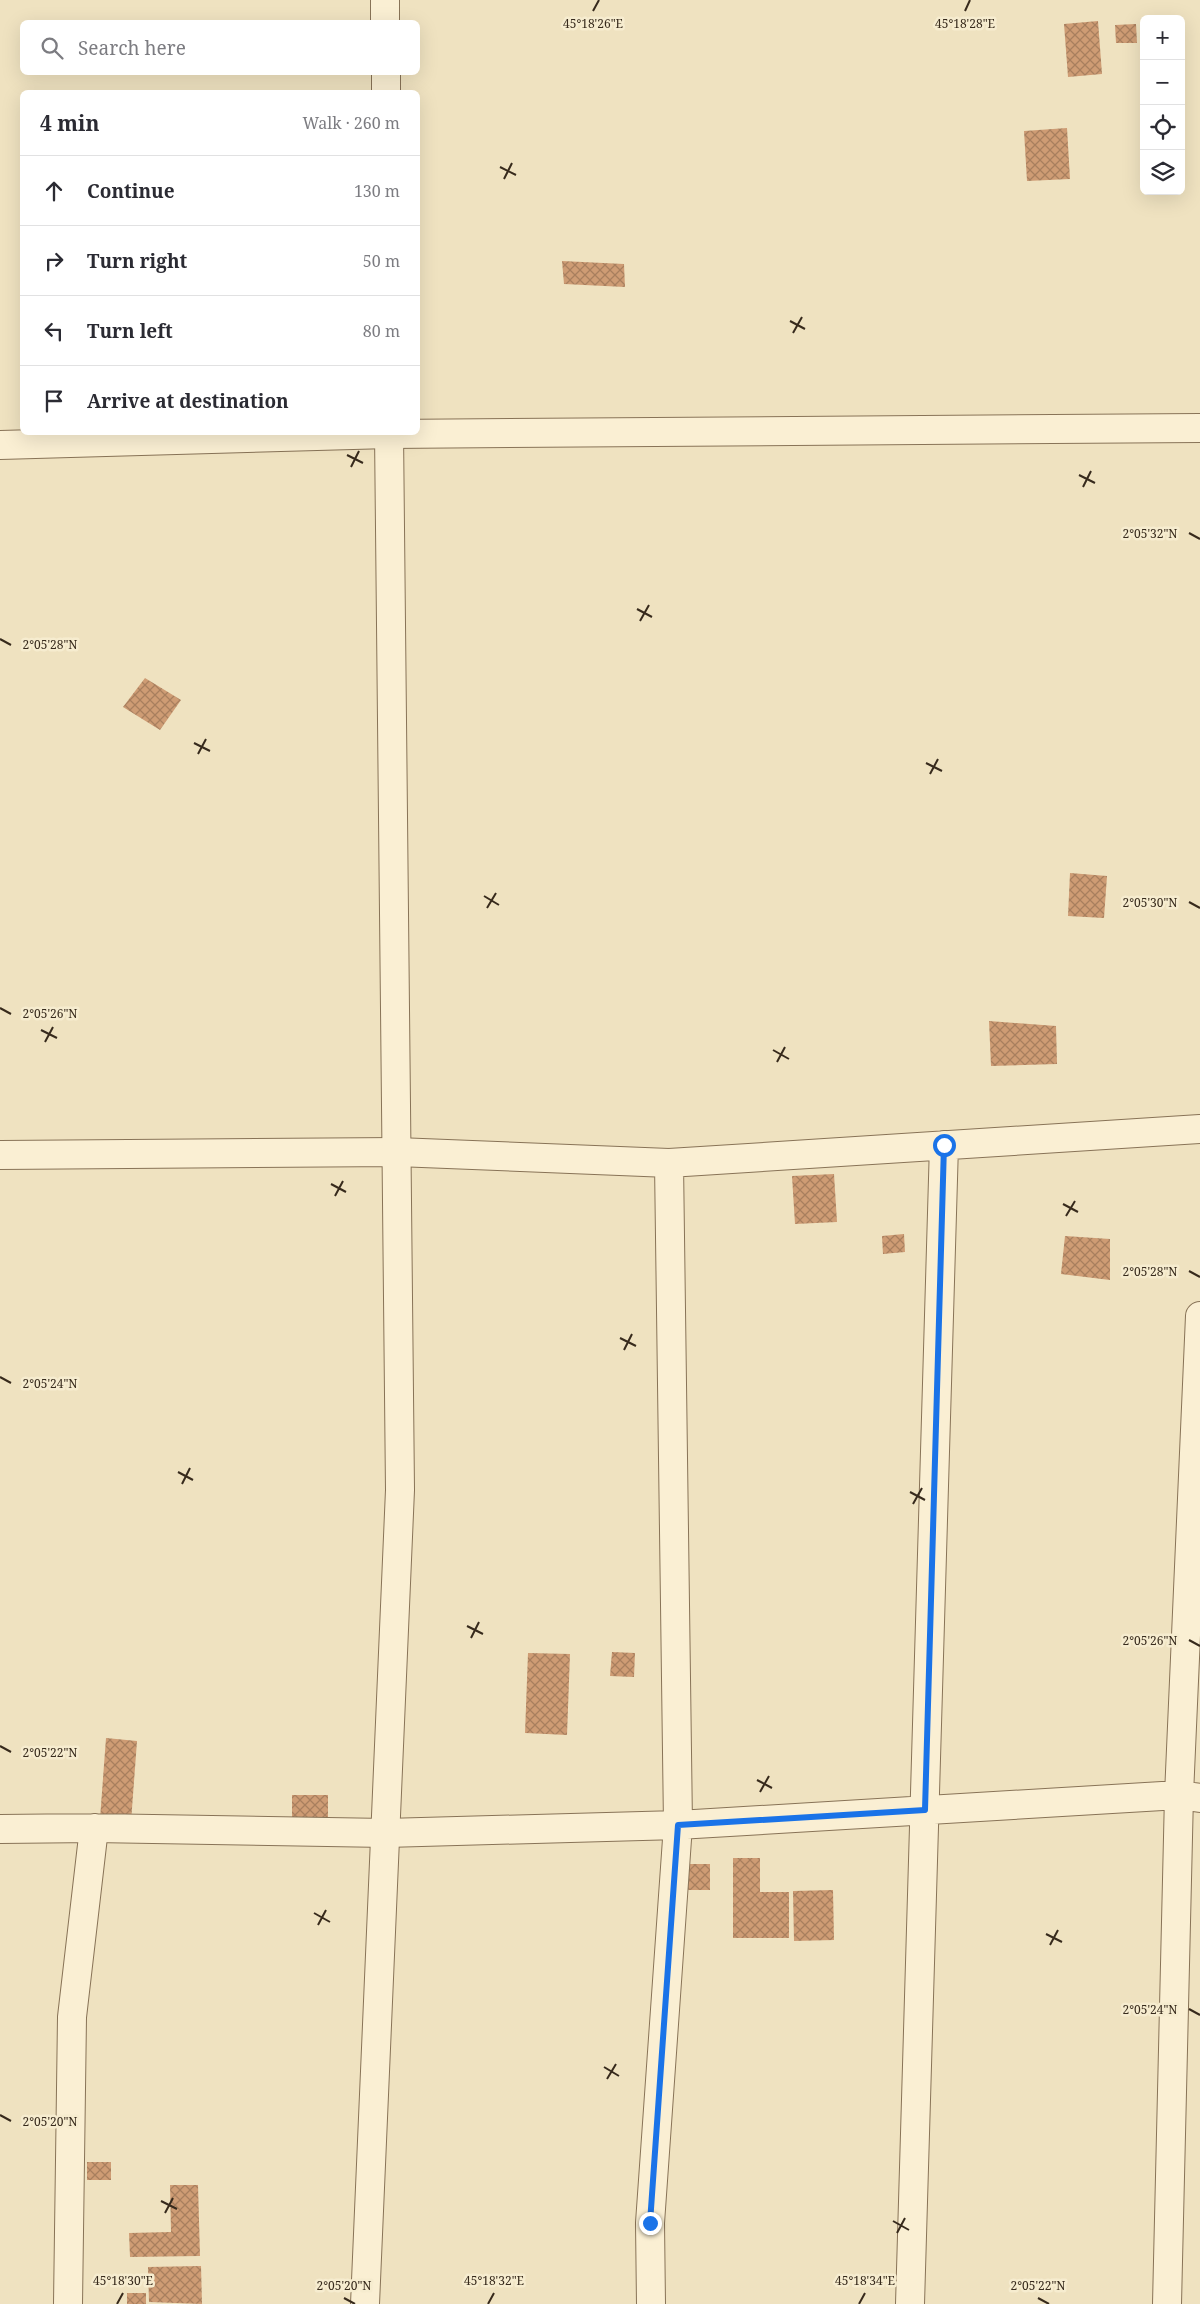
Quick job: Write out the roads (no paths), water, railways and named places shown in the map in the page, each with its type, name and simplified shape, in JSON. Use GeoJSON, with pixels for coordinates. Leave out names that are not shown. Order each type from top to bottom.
{"type":"FeatureCollection","features":[{"type":"Feature","properties":{"kind":"street"},"geometry":{"type":"LineString","coordinates":[[385,0],[386,20]]}},
{"type":"Feature","properties":{"kind":"street"},"geometry":{"type":"LineString","coordinates":[[386,75],[386,90]]}},
{"type":"Feature","properties":{"kind":"street"},"geometry":{"type":"LineString","coordinates":[[420,433],[1200,428]]}},
{"type":"Feature","properties":{"kind":"street"},"geometry":{"type":"LineString","coordinates":[[0,445],[324,435]]}},
{"type":"Feature","properties":{"kind":"street"},"geometry":{"type":"LineString","coordinates":[[366,2304],[400,1490],[389,435]]}},
{"type":"Feature","properties":{"kind":"street"},"geometry":{"type":"LineString","coordinates":[[0,1155],[397,1152],[669,1163],[1200,1129]]}},
{"type":"Feature","properties":{"kind":"street"},"geometry":{"type":"LineString","coordinates":[[910,2304],[944,1145]]}},
{"type":"Feature","properties":{"kind":"street"},"geometry":{"type":"LineString","coordinates":[[651,2304],[650,2223],[678,1825],[669,1163]]}},
{"type":"Feature","properties":{"kind":"street"},"geometry":{"type":"LineString","coordinates":[[1167,2304],[1190,1796],[1200,1316]]}},
{"type":"Feature","properties":{"kind":"street"},"geometry":{"type":"LineString","coordinates":[[0,1829],[94,1828],[386,1832],[678,1825],[1190,1796]]}},
{"type":"Feature","properties":{"kind":"street"},"geometry":{"type":"LineString","coordinates":[[68,2304],[72,2017],[94,1828]]}}]}
